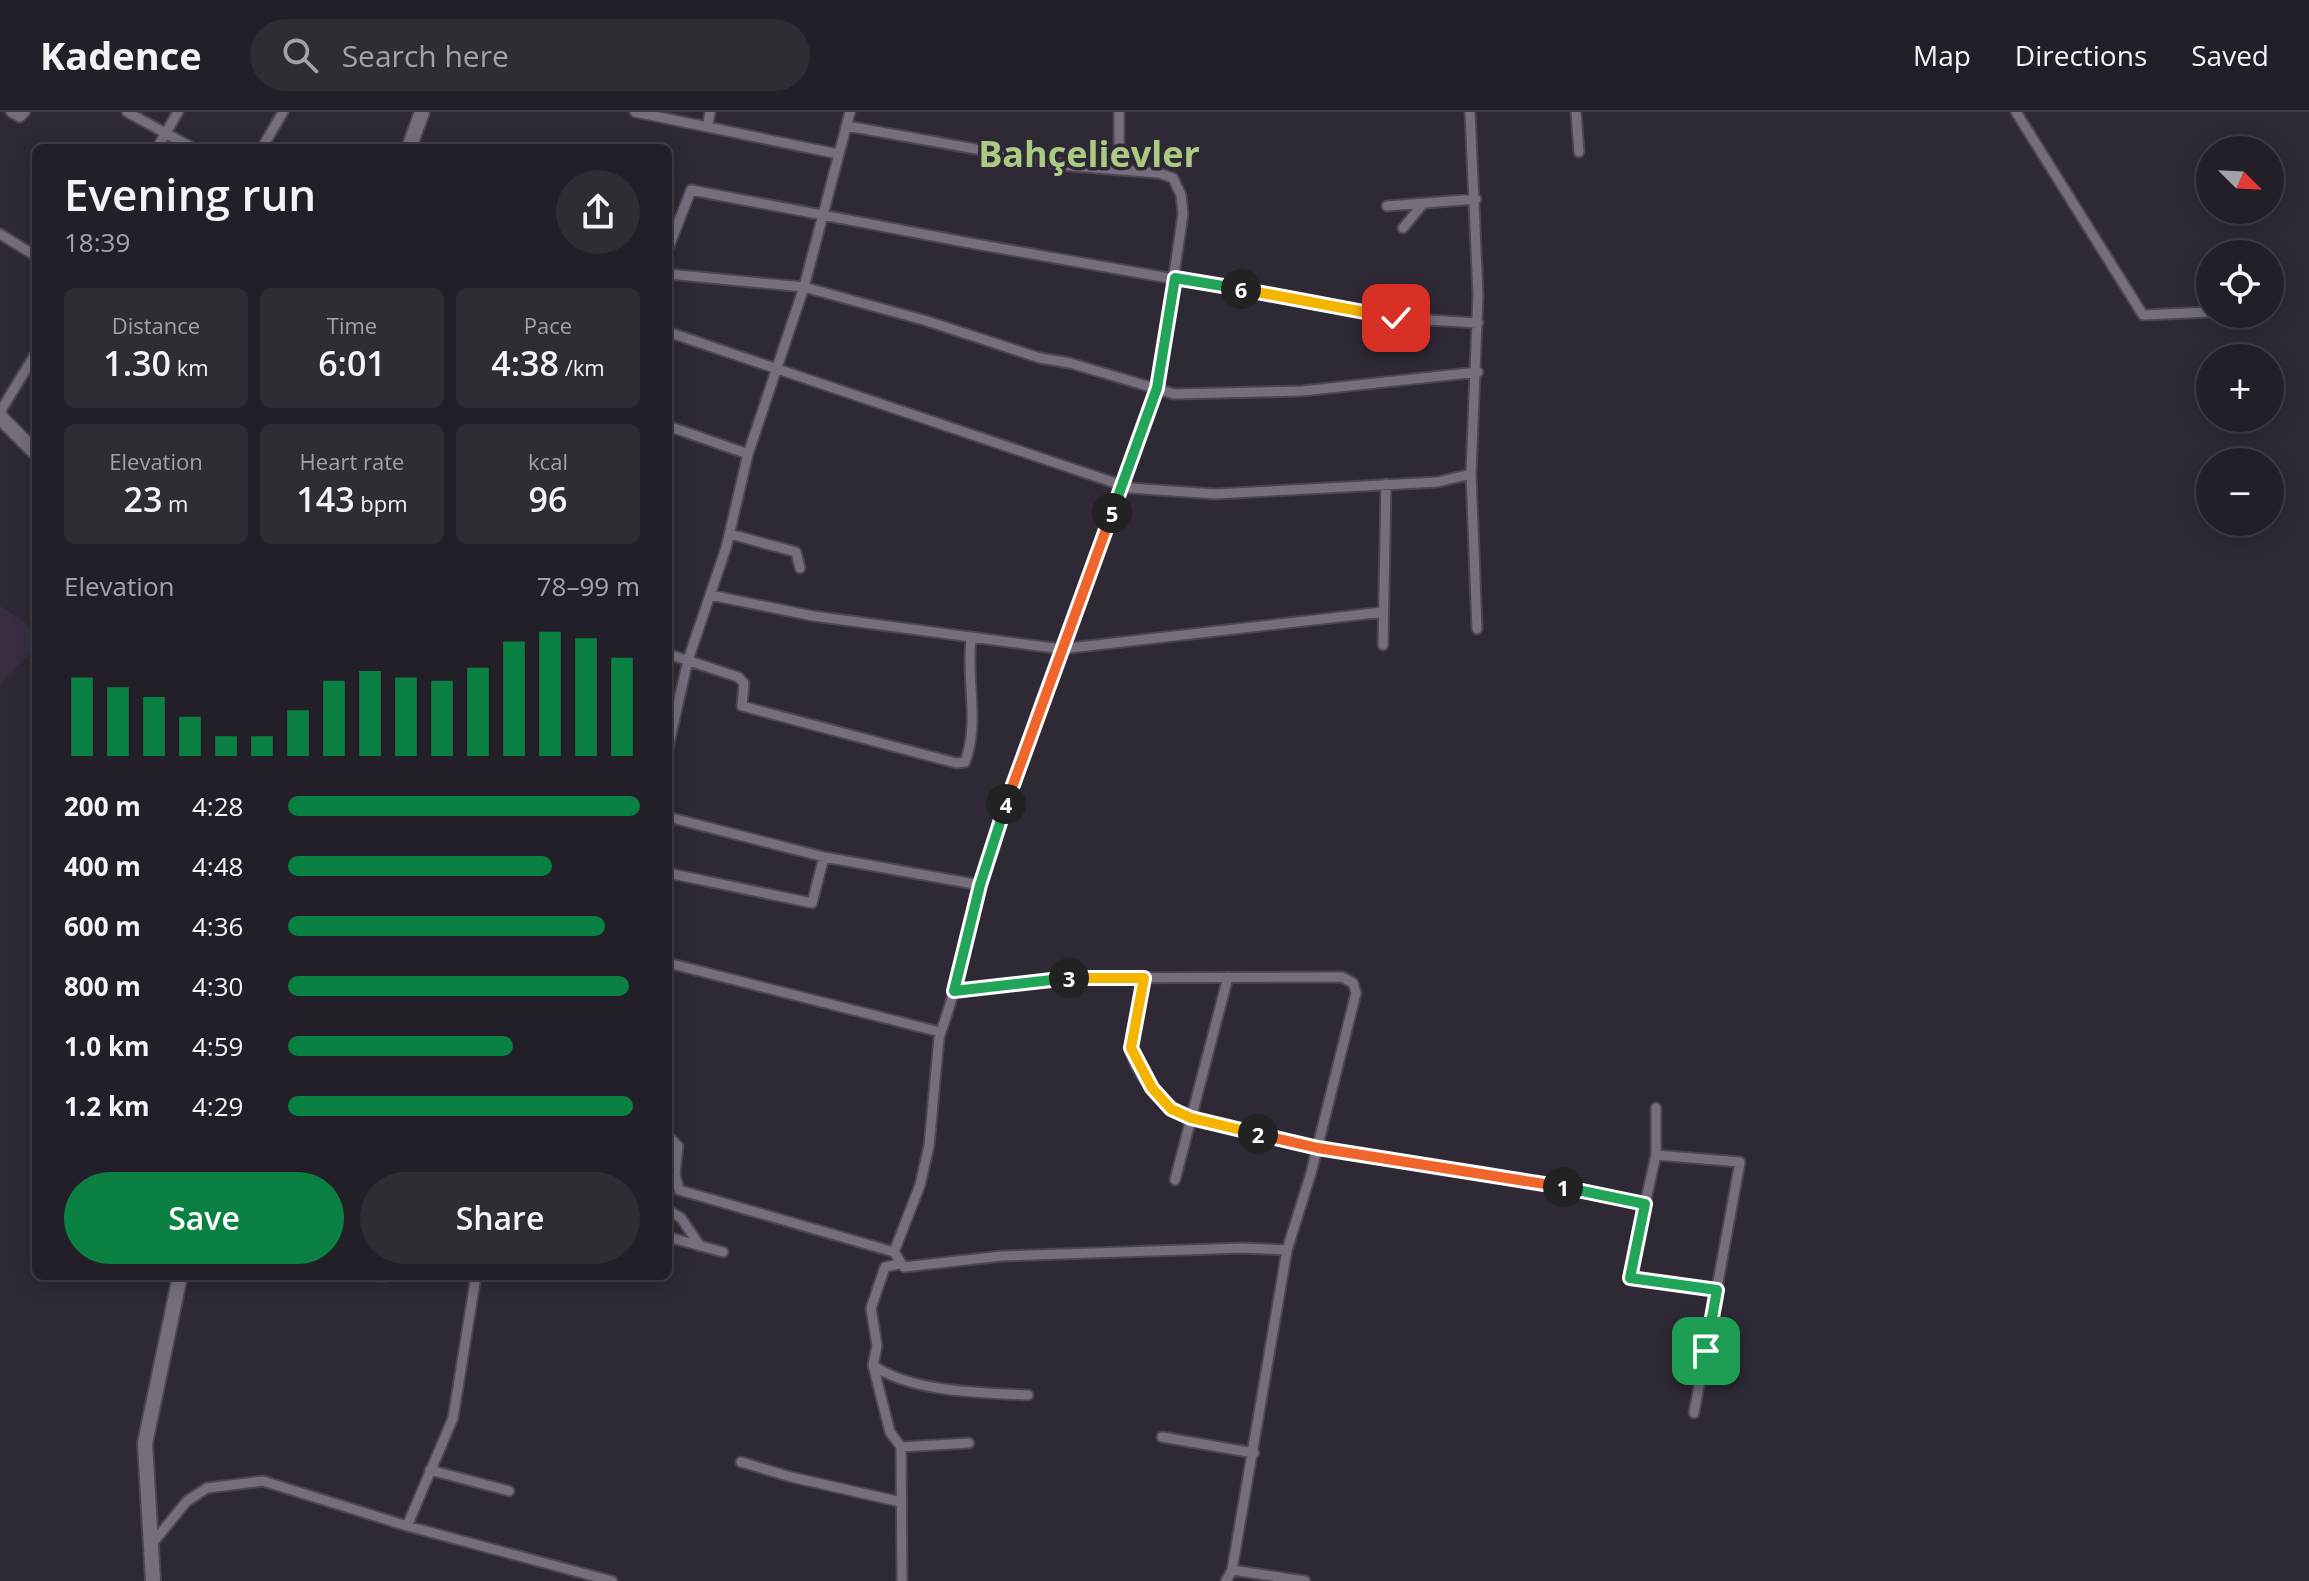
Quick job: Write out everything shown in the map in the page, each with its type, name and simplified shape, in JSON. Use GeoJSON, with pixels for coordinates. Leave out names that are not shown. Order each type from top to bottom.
{"type":"FeatureCollection","features":[{"type":"Feature","properties":{"kind":"street"},"geometry":{"type":"LineString","coordinates":[[11,112],[20,117],[25,112]]}},
{"type":"Feature","properties":{"kind":"street"},"geometry":{"type":"LineString","coordinates":[[127,112],[185,144]]}},
{"type":"Feature","properties":{"kind":"street"},"geometry":{"type":"LineString","coordinates":[[159,144],[178,112]]}},
{"type":"Feature","properties":{"kind":"street"},"geometry":{"type":"LineString","coordinates":[[264,144],[283,112]]}},
{"type":"Feature","properties":{"kind":"street"},"geometry":{"type":"LineString","coordinates":[[410,144],[422,112]]}},
{"type":"Feature","properties":{"kind":"street"},"geometry":{"type":"LineString","coordinates":[[635,112],[708,124],[838,154]]}},
{"type":"Feature","properties":{"kind":"street"},"geometry":{"type":"LineString","coordinates":[[708,124],[710,112]]}},
{"type":"Feature","properties":{"kind":"street"},"geometry":{"type":"LineString","coordinates":[[672,730],[688,660],[730,534],[748,454],[804,287],[850,112]]}},
{"type":"Feature","properties":{"kind":"street"},"geometry":{"type":"LineString","coordinates":[[1119,112],[1119,170]]}},
{"type":"Feature","properties":{"kind":"street"},"geometry":{"type":"LineString","coordinates":[[1470,112],[1476,199],[1478,323],[1471,474],[1477,629]]}},
{"type":"Feature","properties":{"kind":"street"},"geometry":{"type":"LineString","coordinates":[[1576,112],[1579,152]]}},
{"type":"Feature","properties":{"kind":"street"},"geometry":{"type":"LineString","coordinates":[[2016,112],[2143,315],[2196,313]]}},
{"type":"Feature","properties":{"kind":"street"},"geometry":{"type":"LineString","coordinates":[[847,126],[1071,166],[1144,171],[1173,178],[1181,195],[1183,214],[1157,388],[1061,649],[980,885],[954,991],[940,1032],[929,1146],[914,1207],[894,1252],[899,1264],[904,1267],[1002,1256],[1287,1250]]}},
{"type":"Feature","properties":{"kind":"street"},"geometry":{"type":"LineString","coordinates":[[672,228],[691,190],[1396,318],[1478,323]]}},
{"type":"Feature","properties":{"kind":"street"},"geometry":{"type":"LineString","coordinates":[[1387,206],[1476,199]]}},
{"type":"Feature","properties":{"kind":"street"},"geometry":{"type":"LineString","coordinates":[[1403,228],[1422,205]]}},
{"type":"Feature","properties":{"kind":"street"},"geometry":{"type":"LineString","coordinates":[[0,234],[32,254]]}},
{"type":"Feature","properties":{"kind":"street"},"geometry":{"type":"LineString","coordinates":[[672,274],[804,287],[927,321],[1040,358],[1070,363],[1174,394],[1287,392],[1478,372]]}},
{"type":"Feature","properties":{"kind":"street"},"geometry":{"type":"LineString","coordinates":[[672,333],[1130,488],[1215,494],[1438,482],[1471,474]]}},
{"type":"Feature","properties":{"kind":"street"},"geometry":{"type":"LineString","coordinates":[[32,360],[0,414],[32,449]]}},
{"type":"Feature","properties":{"kind":"street"},"geometry":{"type":"LineString","coordinates":[[672,427],[748,454]]}},
{"type":"Feature","properties":{"kind":"street"},"geometry":{"type":"LineString","coordinates":[[1383,645],[1386,484]]}},
{"type":"Feature","properties":{"kind":"street"},"geometry":{"type":"LineString","coordinates":[[730,534],[796,552],[800,568]]}},
{"type":"Feature","properties":{"kind":"street"},"geometry":{"type":"LineString","coordinates":[[710,595],[813,616],[971,640],[1061,649],[1383,612]]}},
{"type":"Feature","properties":{"kind":"street"},"geometry":{"type":"LineString","coordinates":[[672,655],[738,677],[744,683],[742,706],[956,763],[965,762],[971,747],[973,717],[967,670],[971,640]]}},
{"type":"Feature","properties":{"kind":"street"},"geometry":{"type":"LineString","coordinates":[[672,818],[824,857],[980,885]]}},
{"type":"Feature","properties":{"kind":"street"},"geometry":{"type":"LineString","coordinates":[[672,874],[812,903],[824,857]]}},
{"type":"Feature","properties":{"kind":"street"},"geometry":{"type":"LineString","coordinates":[[672,964],[940,1032]]}},
{"type":"Feature","properties":{"kind":"street"},"geometry":{"type":"LineString","coordinates":[[1175,1180],[1228,977]]}},
{"type":"Feature","properties":{"kind":"street"},"geometry":{"type":"LineString","coordinates":[[954,991],[1063,978],[1342,977],[1353,983],[1356,993],[1318,1148],[1287,1250],[1254,1453],[1232,1570],[1226,1581]]}},
{"type":"Feature","properties":{"kind":"street"},"geometry":{"type":"LineString","coordinates":[[1144,978],[1131,1048],[1135,1060],[1171,1109],[1193,1118],[1318,1148],[1482,1172],[1645,1204]]}},
{"type":"Feature","properties":{"kind":"street"},"geometry":{"type":"LineString","coordinates":[[1656,1108],[1656,1155],[1630,1278],[1717,1290]]}},
{"type":"Feature","properties":{"kind":"street"},"geometry":{"type":"LineString","coordinates":[[672,1140],[678,1146],[675,1174],[679,1190],[894,1252]]}},
{"type":"Feature","properties":{"kind":"street"},"geometry":{"type":"LineString","coordinates":[[1656,1155],[1740,1162],[1694,1413]]}},
{"type":"Feature","properties":{"kind":"street"},"geometry":{"type":"LineString","coordinates":[[672,1212],[681,1218],[700,1246]]}},
{"type":"Feature","properties":{"kind":"street"},"geometry":{"type":"LineString","coordinates":[[672,1238],[723,1252]]}},
{"type":"Feature","properties":{"kind":"street"},"geometry":{"type":"LineString","coordinates":[[899,1264],[885,1267],[871,1308],[877,1346],[873,1365],[890,1432],[901,1447],[902,1581]]}},
{"type":"Feature","properties":{"kind":"street"},"geometry":{"type":"LineString","coordinates":[[153,1581],[145,1443],[179,1280]]}},
{"type":"Feature","properties":{"kind":"street"},"geometry":{"type":"LineString","coordinates":[[407,1526],[453,1418],[475,1280]]}},
{"type":"Feature","properties":{"kind":"street"},"geometry":{"type":"LineString","coordinates":[[873,1365],[887,1376],[959,1390],[1028,1395]]}},
{"type":"Feature","properties":{"kind":"street"},"geometry":{"type":"LineString","coordinates":[[1162,1437],[1254,1453]]}},
{"type":"Feature","properties":{"kind":"street"},"geometry":{"type":"LineString","coordinates":[[901,1447],[969,1443]]}},
{"type":"Feature","properties":{"kind":"street"},"geometry":{"type":"LineString","coordinates":[[741,1462],[791,1477],[901,1502]]}},
{"type":"Feature","properties":{"kind":"street"},"geometry":{"type":"LineString","coordinates":[[430,1470],[509,1491]]}},
{"type":"Feature","properties":{"kind":"street"},"geometry":{"type":"LineString","coordinates":[[151,1545],[187,1501],[207,1488],[230,1482],[263,1481],[407,1526],[612,1581]]}},
{"type":"Feature","properties":{"kind":"street"},"geometry":{"type":"LineString","coordinates":[[1232,1570],[1305,1581]]}},
{"type":"Feature","properties":{"kind":"shaded area"},"geometry":{"type":"Polygon","coordinates":[[[0,606],[26,623],[32,634],[32,651],[0,684],[0,606]]]}},
{"type":"Feature","properties":{"kind":"district","name":"Bahçelievler"},"geometry":{"type":"Point","coordinates":[1089,154]}},
{"type":"Feature","properties":{"kind":"route"},"geometry":{"type":"LineString","coordinates":[[1396,318],[1175,278],[1157,388],[1012,786],[980,885],[954,991],[1063,978],[1144,978],[1131,1048],[1152,1088],[1171,1109],[1193,1118],[1318,1148],[1482,1172],[1645,1204],[1630,1278],[1717,1290],[1706,1351]]}}]}
